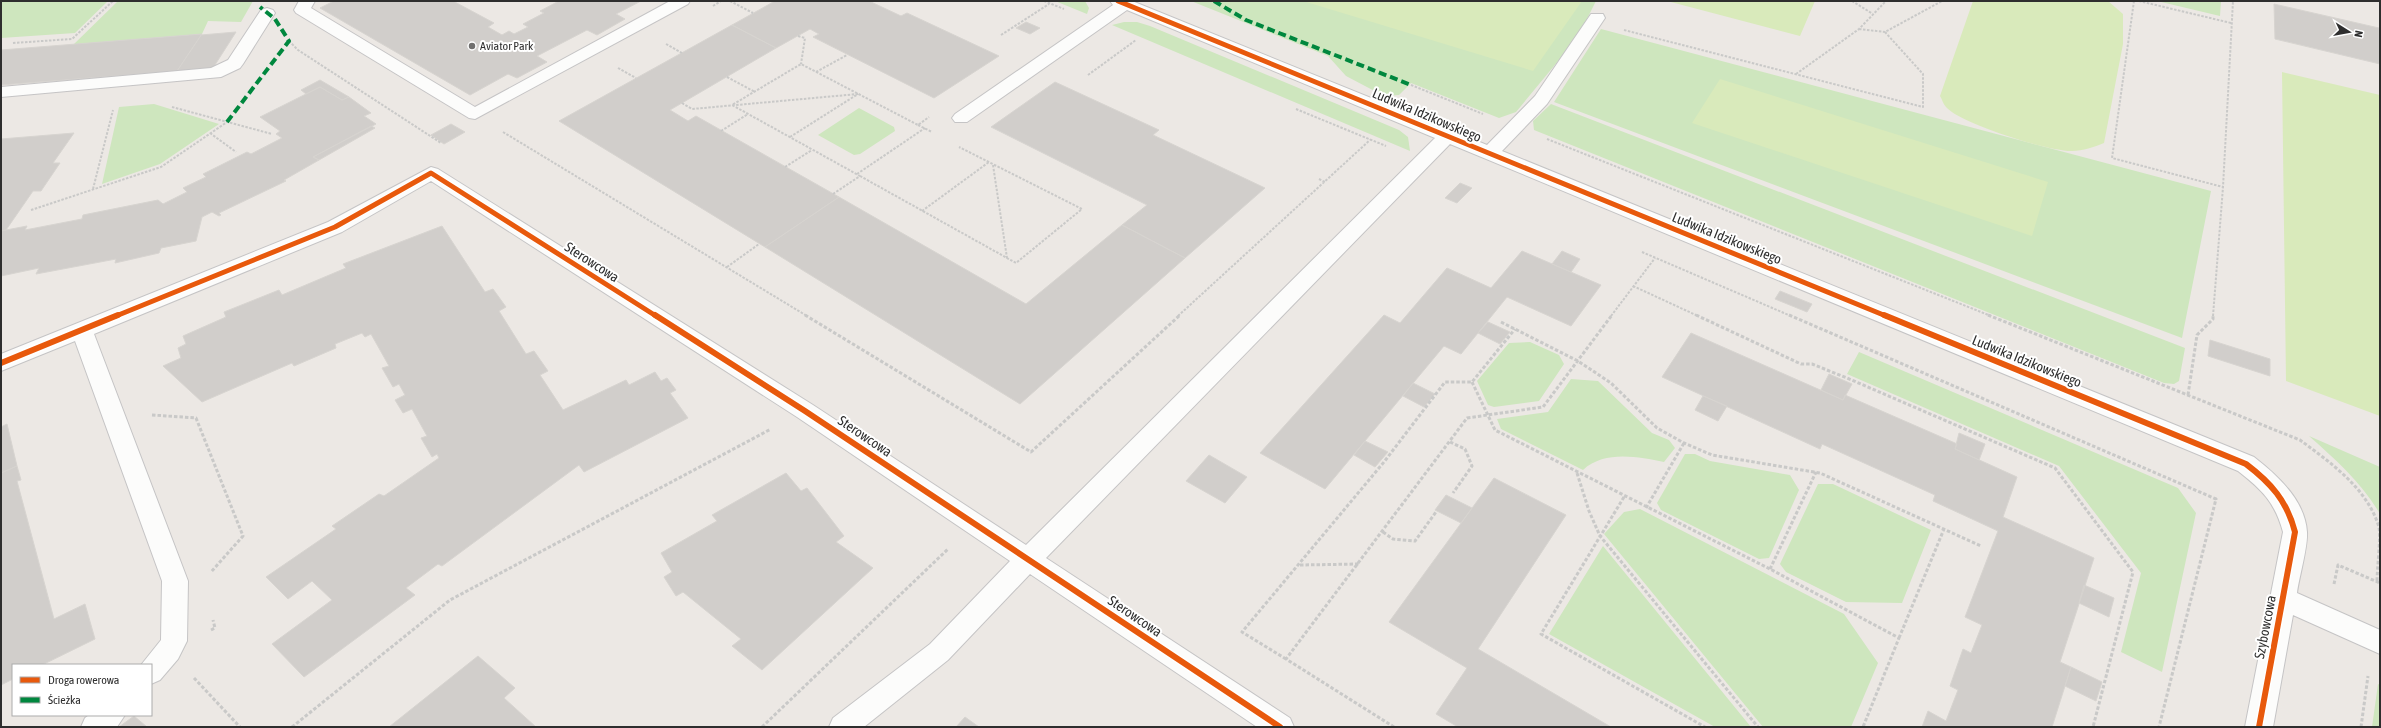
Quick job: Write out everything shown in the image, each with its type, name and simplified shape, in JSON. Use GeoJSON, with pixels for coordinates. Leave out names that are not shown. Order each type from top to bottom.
{"type":"FeatureCollection","features":[{"type":"Feature","properties":{"kind":"street"},"geometry":{"type":"LineString","coordinates":[[307,1],[302,10],[475,114],[682,1]]}},
{"type":"Feature","properties":{"kind":"street"},"geometry":{"type":"LineString","coordinates":[[961,118],[1122,2]]}},
{"type":"Feature","properties":{"kind":"street","name":"Ludwika Idzikowskiego"},"geometry":{"type":"LineString","coordinates":[[1122,2],[1447,137],[2246,464],[2273,485],[2290,512],[2296,532]]}},
{"type":"Feature","properties":{"kind":"street"},"geometry":{"type":"LineString","coordinates":[[1,92],[215,74],[234,64],[267,13]]}},
{"type":"Feature","properties":{"kind":"street"},"geometry":{"type":"LineString","coordinates":[[1489,154],[1541,100],[1596,18]]}},
{"type":"Feature","properties":{"kind":"street"},"geometry":{"type":"LineString","coordinates":[[843,727],[939,652],[1028,559],[1447,137]]}},
{"type":"Feature","properties":{"kind":"street","name":"Sterowcowa"},"geometry":{"type":"LineString","coordinates":[[82,331],[335,227],[432,173],[805,411],[1280,727]]}},
{"type":"Feature","properties":{"kind":"street"},"geometry":{"type":"LineString","coordinates":[[1,363],[82,331],[175,581],[174,641],[169,651],[152,671]]}},
{"type":"Feature","properties":{"kind":"street","name":"Szybowcowa"},"geometry":{"type":"LineString","coordinates":[[2259,727],[2296,532]]}},
{"type":"Feature","properties":{"kind":"street"},"geometry":{"type":"LineString","coordinates":[[2283,599],[2380,642]]}},
{"type":"Feature","properties":{"kind":"street"},"geometry":{"type":"LineString","coordinates":[[95,727],[110,716]]}},
{"type":"Feature","properties":{"kind":"path"},"geometry":{"type":"LineString","coordinates":[[13,43],[72,39],[112,1]]}},
{"type":"Feature","properties":{"kind":"path"},"geometry":{"type":"LineString","coordinates":[[707,8],[721,1]]}},
{"type":"Feature","properties":{"kind":"path"},"geometry":{"type":"LineString","coordinates":[[730,1],[753,13]]}},
{"type":"Feature","properties":{"kind":"path"},"geometry":{"type":"LineString","coordinates":[[1852,1],[1874,14]]}},
{"type":"Feature","properties":{"kind":"path"},"geometry":{"type":"LineString","coordinates":[[1796,74],[1859,29],[1886,1]]}},
{"type":"Feature","properties":{"kind":"path"},"geometry":{"type":"LineString","coordinates":[[1859,29],[1885,32],[1942,1]]}},
{"type":"Feature","properties":{"kind":"path"},"geometry":{"type":"LineString","coordinates":[[2134,1],[2112,158],[2223,188]]}},
{"type":"Feature","properties":{"kind":"path"},"geometry":{"type":"LineString","coordinates":[[2139,1],[2231,23]]}},
{"type":"Feature","properties":{"kind":"path"},"geometry":{"type":"LineString","coordinates":[[2188,395],[2197,335],[2213,319],[2223,188],[2233,1]]}},
{"type":"Feature","properties":{"kind":"path"},"geometry":{"type":"LineString","coordinates":[[1001,35],[1049,3]]}},
{"type":"Feature","properties":{"kind":"path"},"geometry":{"type":"LineString","coordinates":[[1596,18],[1610,27],[1923,107],[1923,74],[1885,32]]}},
{"type":"Feature","properties":{"kind":"path"},"geometry":{"type":"LineString","coordinates":[[732,105],[801,64],[805,38],[798,36]]}},
{"type":"Feature","properties":{"kind":"path"},"geometry":{"type":"LineString","coordinates":[[1088,74],[1136,40]]}},
{"type":"Feature","properties":{"kind":"path"},"geometry":{"type":"LineString","coordinates":[[289,41],[298,50],[442,144]]}},
{"type":"Feature","properties":{"kind":"path"},"geometry":{"type":"LineString","coordinates":[[665,44],[682,53]]}},
{"type":"Feature","properties":{"kind":"path"},"geometry":{"type":"LineString","coordinates":[[816,72],[847,54]]}},
{"type":"Feature","properties":{"kind":"path"},"geometry":{"type":"LineString","coordinates":[[801,64],[937,135]]}},
{"type":"Feature","properties":{"kind":"path"},"geometry":{"type":"LineString","coordinates":[[613,65],[636,78]]}},
{"type":"Feature","properties":{"kind":"path"},"geometry":{"type":"LineString","coordinates":[[727,77],[755,92]]}},
{"type":"Feature","properties":{"kind":"path"},"geometry":{"type":"LineString","coordinates":[[682,103],[692,109],[858,94]]}},
{"type":"Feature","properties":{"kind":"path"},"geometry":{"type":"LineString","coordinates":[[790,137],[858,94]]}},
{"type":"Feature","properties":{"kind":"path"},"geometry":{"type":"LineString","coordinates":[[93,189],[114,105]]}},
{"type":"Feature","properties":{"kind":"path"},"geometry":{"type":"LineString","coordinates":[[732,105],[1016,263],[1082,209],[955,145]]}},
{"type":"Feature","properties":{"kind":"path"},"geometry":{"type":"LineString","coordinates":[[170,106],[272,134]]}},
{"type":"Feature","properties":{"kind":"path"},"geometry":{"type":"LineString","coordinates":[[721,131],[748,114]]}},
{"type":"Feature","properties":{"kind":"path"},"geometry":{"type":"LineString","coordinates":[[918,124],[931,116]]}},
{"type":"Feature","properties":{"kind":"path"},"geometry":{"type":"LineString","coordinates":[[31,210],[161,167],[227,122]]}},
{"type":"Feature","properties":{"kind":"path"},"geometry":{"type":"LineString","coordinates":[[857,174],[925,128]]}},
{"type":"Feature","properties":{"kind":"path"},"geometry":{"type":"LineString","coordinates":[[498,129],[1031,452],[1370,140]]}},
{"type":"Feature","properties":{"kind":"path"},"geometry":{"type":"LineString","coordinates":[[210,133],[236,152]]}},
{"type":"Feature","properties":{"kind":"path"},"geometry":{"type":"LineString","coordinates":[[785,167],[812,149]]}},
{"type":"Feature","properties":{"kind":"path"},"geometry":{"type":"LineString","coordinates":[[922,210],[989,162]]}},
{"type":"Feature","properties":{"kind":"path"},"geometry":{"type":"LineString","coordinates":[[993,164],[1007,258]]}},
{"type":"Feature","properties":{"kind":"path"},"geometry":{"type":"LineString","coordinates":[[833,194],[860,176]]}},
{"type":"Feature","properties":{"kind":"path"},"geometry":{"type":"LineString","coordinates":[[1319,179],[1325,182]]}},
{"type":"Feature","properties":{"kind":"path"},"geometry":{"type":"LineString","coordinates":[[727,267],[759,244]]}},
{"type":"Feature","properties":{"kind":"path"},"geometry":{"type":"LineString","coordinates":[[1640,251],[2216,499],[2159,727]]}},
{"type":"Feature","properties":{"kind":"path"},"geometry":{"type":"LineString","coordinates":[[1286,659],[1359,564],[1467,418],[1543,407],[1655,258]]}},
{"type":"Feature","properties":{"kind":"path"},"geometry":{"type":"LineString","coordinates":[[1633,286],[1801,364],[1812,364],[1840,375],[2055,468],[2133,572],[2093,727]]}},
{"type":"Feature","properties":{"kind":"path"},"geometry":{"type":"LineString","coordinates":[[1501,322],[1578,361],[1611,383],[1657,428],[1684,442],[1712,455],[1816,472],[1981,546]]}},
{"type":"Feature","properties":{"kind":"path"},"geometry":{"type":"LineString","coordinates":[[1472,382],[1515,329]]}},
{"type":"Feature","properties":{"kind":"path"},"geometry":{"type":"LineString","coordinates":[[1394,727],[1242,632],[1384,462],[1445,382],[1472,382]]}},
{"type":"Feature","properties":{"kind":"path"},"geometry":{"type":"LineString","coordinates":[[1472,382],[1486,415],[1495,430],[1624,497],[1770,569],[1899,638]]}},
{"type":"Feature","properties":{"kind":"path"},"geometry":{"type":"LineString","coordinates":[[149,409],[152,416],[196,418],[243,536],[210,573]]}},
{"type":"Feature","properties":{"kind":"path"},"geometry":{"type":"LineString","coordinates":[[292,727],[450,600],[772,429],[766,424]]}},
{"type":"Feature","properties":{"kind":"path"},"geometry":{"type":"LineString","coordinates":[[1450,442],[1465,449],[1472,466],[1453,493]]}},
{"type":"Feature","properties":{"kind":"path"},"geometry":{"type":"LineString","coordinates":[[1646,508],[1684,442]]}},
{"type":"Feature","properties":{"kind":"path"},"geometry":{"type":"LineString","coordinates":[[1577,472],[1589,511],[1600,536],[1758,727]]}},
{"type":"Feature","properties":{"kind":"path"},"geometry":{"type":"LineString","coordinates":[[1770,569],[1816,472]]}},
{"type":"Feature","properties":{"kind":"path"},"geometry":{"type":"LineString","coordinates":[[1624,497],[1541,634],[1704,727]]}},
{"type":"Feature","properties":{"kind":"path"},"geometry":{"type":"LineString","coordinates":[[1383,532],[1393,539],[1415,541],[1436,512]]}},
{"type":"Feature","properties":{"kind":"path"},"geometry":{"type":"LineString","coordinates":[[1863,727],[1944,529]]}},
{"type":"Feature","properties":{"kind":"path"},"geometry":{"type":"LineString","coordinates":[[762,727],[948,548],[941,544]]}},
{"type":"Feature","properties":{"kind":"path"},"geometry":{"type":"LineString","coordinates":[[1299,565],[1359,564]]}},
{"type":"Feature","properties":{"kind":"path"},"geometry":{"type":"LineString","coordinates":[[212,614],[215,628],[169,651],[240,727]]}},
{"type":"Feature","properties":{"kind":"green space"},"geometry":{"type":"Polygon","coordinates":[[[1,1],[108,1],[75,33],[1,38],[1,1]]]}},
{"type":"Feature","properties":{"kind":"green space"},"geometry":{"type":"Polygon","coordinates":[[[118,1],[253,1],[241,22],[208,21],[202,34],[73,45],[118,1]]]}},
{"type":"Feature","properties":{"kind":"green space"},"geometry":{"type":"Polygon","coordinates":[[[1055,1],[1085,1],[1089,8],[1087,14],[1055,1]]]}},
{"type":"Feature","properties":{"kind":"green space"},"geometry":{"type":"Polygon","coordinates":[[[1191,1],[1596,1],[1578,37],[1516,112],[1499,118],[1411,83],[1399,95],[1384,96],[1346,76],[1328,56],[1191,1]]]}},
{"type":"Feature","properties":{"kind":"green space"},"geometry":{"type":"Polygon","coordinates":[[[1303,1],[1582,1],[1533,71],[1303,1]]]}},
{"type":"Feature","properties":{"kind":"green space"},"geometry":{"type":"Polygon","coordinates":[[[1667,1],[1815,1],[1800,36],[1667,1]]]}},
{"type":"Feature","properties":{"kind":"green space"},"geometry":{"type":"Polygon","coordinates":[[[1973,1],[2108,1],[2123,14],[2123,44],[2104,143],[2076,151],[2045,147],[2026,142],[1968,121],[1954,114],[1946,107],[1940,96],[1973,1]]]}},
{"type":"Feature","properties":{"kind":"green space"},"geometry":{"type":"Polygon","coordinates":[[[2157,1],[2221,1],[2220,16],[2157,1]]]}},
{"type":"Feature","properties":{"kind":"green space"},"geometry":{"type":"Polygon","coordinates":[[[1124,22],[1137,22],[1150,26],[1399,130],[1408,137],[1410,151],[1112,25],[1124,22]]]}},
{"type":"Feature","properties":{"kind":"green space"},"geometry":{"type":"Polygon","coordinates":[[[1601,29],[2211,191],[2182,338],[1554,102],[1601,29]]]}},
{"type":"Feature","properties":{"kind":"green space"},"geometry":{"type":"Polygon","coordinates":[[[2282,72],[2380,95],[2380,416],[2286,381],[2282,72]]]}},
{"type":"Feature","properties":{"kind":"green space"},"geometry":{"type":"Polygon","coordinates":[[[1720,79],[2048,182],[2032,236],[1692,123],[1720,79]]]}},
{"type":"Feature","properties":{"kind":"green space"},"geometry":{"type":"Polygon","coordinates":[[[154,104],[219,124],[160,164],[102,184],[119,107],[154,104]]]}},
{"type":"Feature","properties":{"kind":"green space"},"geometry":{"type":"Polygon","coordinates":[[[1551,104],[2185,348],[2179,381],[2174,384],[2164,383],[1534,130],[1533,121],[1551,104]]]}},
{"type":"Feature","properties":{"kind":"green space"},"geometry":{"type":"Polygon","coordinates":[[[859,108],[894,127],[895,131],[860,154],[854,155],[818,135],[859,108]]]}},
{"type":"Feature","properties":{"kind":"green space"},"geometry":{"type":"Polygon","coordinates":[[[1530,342],[1559,355],[1564,364],[1539,401],[1494,407],[1488,405],[1477,381],[1509,343],[1530,342]]]}},
{"type":"Feature","properties":{"kind":"green space"},"geometry":{"type":"Polygon","coordinates":[[[1859,352],[2178,488],[2196,513],[2162,672],[2121,652],[2141,573],[2059,466],[1847,374],[1859,352]]]}},
{"type":"Feature","properties":{"kind":"green space"},"geometry":{"type":"Polygon","coordinates":[[[1571,379],[1598,381],[1652,433],[1669,440],[1675,448],[1664,462],[1633,457],[1611,457],[1592,464],[1583,470],[1501,429],[1497,419],[1548,412],[1571,379]]]}},
{"type":"Feature","properties":{"kind":"green space"},"geometry":{"type":"Polygon","coordinates":[[[2309,436],[2380,467],[2380,514],[2357,482],[2339,463],[2309,436]]]}},
{"type":"Feature","properties":{"kind":"green space"},"geometry":{"type":"Polygon","coordinates":[[[1685,454],[1695,454],[1710,461],[1790,475],[1799,490],[1769,558],[1759,559],[1661,510],[1657,503],[1685,454]]]}},
{"type":"Feature","properties":{"kind":"green space"},"geometry":{"type":"Polygon","coordinates":[[[1818,484],[1833,484],[1931,530],[1902,603],[1846,602],[1786,572],[1780,564],[1818,484]]]}},
{"type":"Feature","properties":{"kind":"green space"},"geometry":{"type":"Polygon","coordinates":[[[1640,509],[1844,614],[1878,663],[1851,727],[1763,727],[1604,534],[1624,512],[1640,509]]]}},
{"type":"Feature","properties":{"kind":"green space"},"geometry":{"type":"Polygon","coordinates":[[[1603,546],[1751,727],[1715,727],[1549,634],[1603,546]]]}},
{"type":"Feature","properties":{"kind":"green space"},"geometry":{"type":"Polygon","coordinates":[[[2378,684],[2380,685],[2380,727],[2372,727],[2378,684]]]}},
{"type":"Feature","properties":{"kind":"building","name":"Aviator Park"},"geometry":{"type":"Polygon","coordinates":[[[334,1],[453,1],[494,23],[488,27],[502,35],[509,31],[514,34],[528,27],[523,24],[544,13],[540,11],[559,1],[641,1],[616,14],[625,19],[597,35],[587,30],[537,56],[547,62],[517,78],[508,74],[470,95],[320,8],[334,1]]]}},
{"type":"Feature","properties":{"kind":"building"},"geometry":{"type":"Polygon","coordinates":[[[775,1],[869,1],[901,16],[907,13],[999,56],[934,98],[813,37],[819,34],[810,29],[776,48],[732,25],[775,1]]]}},
{"type":"Feature","properties":{"kind":"building"},"geometry":{"type":"Polygon","coordinates":[[[2274,4],[2379,28],[2380,64],[2275,39],[2274,4]]]}},
{"type":"Feature","properties":{"kind":"building"},"geometry":{"type":"Polygon","coordinates":[[[1026,22],[1040,28],[1030,34],[1016,28],[1026,22]]]}},
{"type":"Feature","properties":{"kind":"building"},"geometry":{"type":"Polygon","coordinates":[[[732,25],[776,48],[670,110],[688,121],[696,116],[839,197],[765,247],[559,121],[732,25]]]}},
{"type":"Feature","properties":{"kind":"building"},"geometry":{"type":"Polygon","coordinates":[[[236,32],[213,68],[177,71],[201,35],[236,32]]]}},
{"type":"Feature","properties":{"kind":"building"},"geometry":{"type":"Polygon","coordinates":[[[202,34],[177,71],[1,85],[1,50],[202,34]]]}},
{"type":"Feature","properties":{"kind":"building"},"geometry":{"type":"Polygon","coordinates":[[[320,80],[349,97],[342,100],[320,87],[306,94],[301,90],[320,80]]]}},
{"type":"Feature","properties":{"kind":"building"},"geometry":{"type":"Polygon","coordinates":[[[1055,82],[1159,130],[1153,135],[1265,188],[1185,258],[1122,225],[1147,205],[991,127],[1055,82]]]}},
{"type":"Feature","properties":{"kind":"building"},"geometry":{"type":"Polygon","coordinates":[[[320,87],[342,100],[349,97],[371,113],[364,116],[376,124],[313,157],[319,160],[284,180],[286,181],[219,213],[221,215],[219,216],[212,212],[202,217],[196,241],[161,248],[159,253],[115,263],[116,259],[36,274],[39,268],[1,276],[1,231],[27,226],[25,230],[82,219],[83,215],[158,200],[163,204],[187,192],[183,188],[206,177],[203,174],[247,152],[251,154],[282,138],[276,134],[280,131],[260,117],[320,87]]]}},
{"type":"Feature","properties":{"kind":"building"},"geometry":{"type":"Polygon","coordinates":[[[451,124],[465,132],[444,144],[431,135],[451,124]]]}},
{"type":"Feature","properties":{"kind":"building"},"geometry":{"type":"Polygon","coordinates":[[[371,126],[375,128],[319,160],[313,157],[371,126]]]}},
{"type":"Feature","properties":{"kind":"building"},"geometry":{"type":"Polygon","coordinates":[[[74,133],[53,163],[60,163],[41,191],[33,191],[6,230],[1,231],[1,139],[74,133]]]}},
{"type":"Feature","properties":{"kind":"building"},"geometry":{"type":"Polygon","coordinates":[[[1460,183],[1472,188],[1457,203],[1445,198],[1460,183]]]}},
{"type":"Feature","properties":{"kind":"building"},"geometry":{"type":"Polygon","coordinates":[[[839,197],[1026,304],[1122,225],[1185,258],[1020,404],[765,247],[839,197]]]}},
{"type":"Feature","properties":{"kind":"building"},"geometry":{"type":"Polygon","coordinates":[[[442,226],[485,292],[493,289],[506,307],[499,311],[526,354],[534,351],[548,371],[540,375],[563,410],[626,380],[629,385],[655,372],[661,381],[667,378],[676,390],[670,393],[688,418],[584,472],[579,465],[442,566],[438,564],[406,588],[415,595],[304,677],[272,644],[332,600],[312,581],[288,599],[266,577],[336,529],[332,526],[379,494],[384,496],[439,458],[437,454],[432,457],[421,438],[427,436],[412,409],[403,413],[395,400],[405,395],[399,384],[393,387],[382,368],[389,366],[371,334],[365,337],[362,333],[335,344],[336,348],[294,366],[292,363],[202,402],[163,366],[181,358],[178,348],[186,344],[183,336],[226,317],[224,312],[279,290],[282,295],[346,268],[343,264],[442,226]]]}},
{"type":"Feature","properties":{"kind":"building"},"geometry":{"type":"Polygon","coordinates":[[[1522,251],[1601,285],[1571,326],[1507,297],[1461,354],[1444,346],[1325,489],[1260,453],[1384,315],[1400,323],[1447,268],[1491,288],[1522,251]]]}},
{"type":"Feature","properties":{"kind":"building"},"geometry":{"type":"Polygon","coordinates":[[[1562,251],[1580,259],[1571,272],[1552,264],[1562,251]]]}},
{"type":"Feature","properties":{"kind":"building"},"geometry":{"type":"Polygon","coordinates":[[[1780,291],[1812,304],[1807,312],[1775,299],[1780,291]]]}},
{"type":"Feature","properties":{"kind":"building"},"geometry":{"type":"Polygon","coordinates":[[[1488,322],[1510,332],[1500,344],[1478,333],[1488,322]]]}},
{"type":"Feature","properties":{"kind":"building"},"geometry":{"type":"Polygon","coordinates":[[[1691,333],[1843,400],[1845,395],[1955,443],[1957,444],[1955,449],[2017,477],[2003,517],[2094,558],[2060,662],[2071,667],[2052,727],[1922,727],[1928,711],[1946,721],[1958,690],[1950,686],[1963,649],[1971,653],[1982,625],[1965,617],[1998,531],[1933,501],[1935,495],[1822,444],[1820,449],[1662,377],[1691,333]]]}},
{"type":"Feature","properties":{"kind":"building"},"geometry":{"type":"Polygon","coordinates":[[[2210,340],[2270,359],[2270,376],[2208,356],[2210,340]]]}},
{"type":"Feature","properties":{"kind":"building"},"geometry":{"type":"Polygon","coordinates":[[[1829,374],[1852,384],[1843,400],[1821,390],[1829,374]]]}},
{"type":"Feature","properties":{"kind":"building"},"geometry":{"type":"Polygon","coordinates":[[[1413,383],[1435,394],[1424,407],[1403,396],[1413,383]]]}},
{"type":"Feature","properties":{"kind":"building"},"geometry":{"type":"Polygon","coordinates":[[[1703,396],[1727,406],[1718,421],[1695,410],[1703,396]]]}},
{"type":"Feature","properties":{"kind":"building"},"geometry":{"type":"Polygon","coordinates":[[[7,424],[17,466],[1,473],[1,427],[7,424]]]}},
{"type":"Feature","properties":{"kind":"building"},"geometry":{"type":"Polygon","coordinates":[[[1959,433],[1985,444],[1979,460],[1955,449],[1959,433]]]}},
{"type":"Feature","properties":{"kind":"building"},"geometry":{"type":"Polygon","coordinates":[[[1365,441],[1388,452],[1375,467],[1354,455],[1365,441]]]}},
{"type":"Feature","properties":{"kind":"building"},"geometry":{"type":"Polygon","coordinates":[[[1209,455],[1247,477],[1225,503],[1186,481],[1209,455]]]}},
{"type":"Feature","properties":{"kind":"building"},"geometry":{"type":"Polygon","coordinates":[[[17,466],[21,480],[17,481],[54,619],[85,604],[95,639],[44,664],[12,664],[12,680],[1,685],[1,473],[17,466]]]}},
{"type":"Feature","properties":{"kind":"building"},"geometry":{"type":"Polygon","coordinates":[[[786,473],[801,491],[807,488],[844,536],[836,542],[873,568],[762,670],[732,646],[741,639],[683,592],[676,596],[664,577],[672,572],[661,553],[717,521],[712,515],[786,473]]]}},
{"type":"Feature","properties":{"kind":"building"},"geometry":{"type":"Polygon","coordinates":[[[1494,478],[1566,515],[1478,649],[1611,727],[1458,727],[1436,714],[1467,668],[1389,622],[1494,478]]]}},
{"type":"Feature","properties":{"kind":"building"},"geometry":{"type":"Polygon","coordinates":[[[1446,495],[1472,508],[1461,523],[1435,510],[1446,495]]]}},
{"type":"Feature","properties":{"kind":"building"},"geometry":{"type":"Polygon","coordinates":[[[2084,585],[2114,598],[2109,617],[2079,603],[2084,585]]]}},
{"type":"Feature","properties":{"kind":"building"},"geometry":{"type":"Polygon","coordinates":[[[478,656],[515,688],[504,698],[536,727],[389,727],[478,656]]]}},
{"type":"Feature","properties":{"kind":"building"},"geometry":{"type":"Polygon","coordinates":[[[2071,667],[2102,682],[2096,701],[2065,686],[2071,667]]]}},
{"type":"Feature","properties":{"kind":"building"},"geometry":{"type":"Polygon","coordinates":[[[134,716],[147,727],[119,727],[134,716]]]}},
{"type":"Feature","properties":{"kind":"building"},"geometry":{"type":"Polygon","coordinates":[[[965,717],[979,727],[956,727],[965,717]]]}},
{"type":"Feature","properties":{"kind":"marked path"},"geometry":{"type":"LineString","coordinates":[[1214,1],[1246,20],[1411,85]]}},
{"type":"Feature","properties":{"kind":"marked path"},"geometry":{"type":"LineString","coordinates":[[227,122],[289,41],[275,19],[260,7]]}},
{"type":"Feature","properties":{"kind":"cycle path"},"geometry":{"type":"LineString","coordinates":[[1118,1],[2246,464],[2278,493],[2288,510],[2295,532],[2259,727]]}},
{"type":"Feature","properties":{"kind":"cycle path"},"geometry":{"type":"LineString","coordinates":[[1,363],[335,227],[431,173],[805,411],[1280,727]]}},
{"type":"Feature","properties":{"kind":"place","name":"Aviator Park"},"geometry":{"type":"Point","coordinates":[472,46]}}]}
